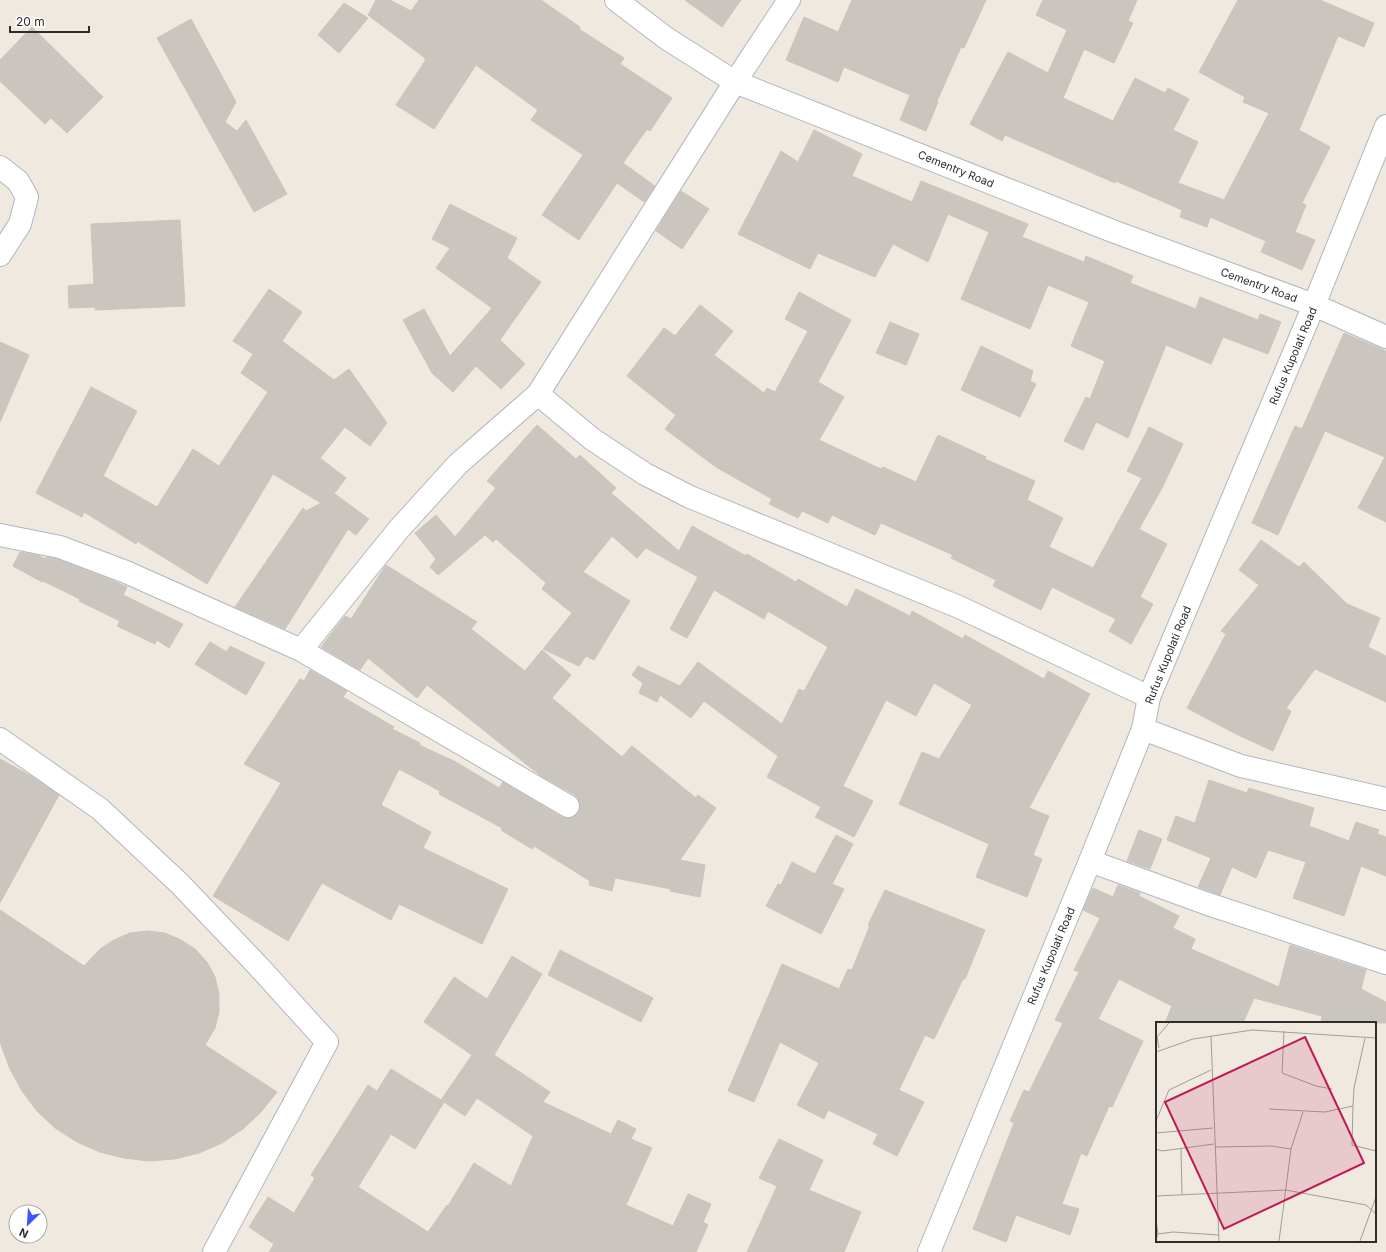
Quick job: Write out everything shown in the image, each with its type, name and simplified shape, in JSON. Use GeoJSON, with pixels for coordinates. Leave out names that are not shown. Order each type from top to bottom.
{"type":"FeatureCollection","features":[{"type":"Feature","properties":{"kind":"street","name":"Cementry Road"},"geometry":{"type":"LineString","coordinates":[[616,0],[666,38],[735,82],[1115,232],[1314,305],[1386,338]]}},
{"type":"Feature","properties":{"kind":"street"},"geometry":{"type":"LineString","coordinates":[[301,650],[399,529],[458,464],[538,394],[735,82],[789,0]]}},
{"type":"Feature","properties":{"kind":"street","name":"Rufus Kupolati Road"},"geometry":{"type":"LineString","coordinates":[[928,1252],[1143,729],[1149,697],[1314,305],[1386,126]]}},
{"type":"Feature","properties":{"kind":"street"},"geometry":{"type":"LineString","coordinates":[[0,167],[18,181],[27,197],[20,224],[0,255]]}},
{"type":"Feature","properties":{"kind":"street"},"geometry":{"type":"LineString","coordinates":[[538,394],[599,443],[644,474],[690,497],[959,607],[1149,697]]}},
{"type":"Feature","properties":{"kind":"street"},"geometry":{"type":"LineString","coordinates":[[0,535],[60,547],[126,572],[301,650],[568,806]]}},
{"type":"Feature","properties":{"kind":"street"},"geometry":{"type":"LineString","coordinates":[[1143,729],[1241,766],[1386,799]]}},
{"type":"Feature","properties":{"kind":"street"},"geometry":{"type":"LineString","coordinates":[[0,739],[100,809],[180,884],[259,967],[327,1042],[214,1252]]}},
{"type":"Feature","properties":{"kind":"street"},"geometry":{"type":"LineString","coordinates":[[1090,861],[1205,903],[1386,963]]}},
{"type":"Feature","properties":{"kind":"building"},"geometry":{"type":"Polygon","coordinates":[[[376,0],[390,0],[411,11],[419,0],[541,0],[580,27],[579,29],[624,58],[620,64],[672,98],[650,131],[647,129],[623,163],[655,186],[644,202],[617,183],[579,240],[542,215],[583,155],[531,120],[538,110],[476,65],[434,129],[396,105],[425,61],[425,58],[368,15],[376,0]]]}},
{"type":"Feature","properties":{"kind":"building"},"geometry":{"type":"Polygon","coordinates":[[[685,0],[741,0],[722,27],[685,0]]]}},
{"type":"Feature","properties":{"kind":"building"},"geometry":{"type":"Polygon","coordinates":[[[852,0],[986,0],[964,48],[961,47],[937,101],[938,102],[926,131],[900,120],[910,95],[844,67],[838,82],[786,60],[804,17],[838,32],[852,0]]]}},
{"type":"Feature","properties":{"kind":"building"},"geometry":{"type":"Polygon","coordinates":[[[1043,0],[1137,0],[1128,21],[1133,23],[1114,63],[1084,49],[1063,98],[1113,121],[1135,78],[1165,93],[1168,88],[1189,99],[1173,130],[1198,142],[1178,183],[1224,200],[1269,113],[1243,102],[1245,97],[1199,72],[1238,0],[1320,0],[1374,23],[1364,47],[1338,36],[1299,130],[1330,147],[1302,203],[1306,205],[1295,232],[1315,240],[1302,270],[1261,252],[1266,241],[1210,217],[1207,227],[1180,217],[1182,210],[1116,181],[1115,183],[1005,135],[1002,141],[970,124],[1008,52],[1048,73],[1067,30],[1036,15],[1043,0]]]}},
{"type":"Feature","properties":{"kind":"building"},"geometry":{"type":"Polygon","coordinates":[[[344,3],[368,18],[339,53],[318,35],[344,3]]]}},
{"type":"Feature","properties":{"kind":"building"},"geometry":{"type":"Polygon","coordinates":[[[191,19],[236,102],[225,122],[237,131],[246,120],[287,194],[254,212],[157,38],[191,19]]]}},
{"type":"Feature","properties":{"kind":"building"},"geometry":{"type":"Polygon","coordinates":[[[32,27],[103,97],[67,133],[51,118],[45,124],[0,81],[0,60],[32,27]]]}},
{"type":"Feature","properties":{"kind":"building"},"geometry":{"type":"Polygon","coordinates":[[[814,130],[862,154],[852,176],[912,202],[921,181],[1028,224],[1022,237],[1084,262],[1086,256],[1133,276],[1130,283],[1196,309],[1200,297],[1258,320],[1260,314],[1281,322],[1268,354],[1223,337],[1211,364],[1166,345],[1128,438],[1096,422],[1083,450],[1064,441],[1086,397],[1090,399],[1105,361],[1071,346],[1089,302],[1048,285],[1030,329],[961,299],[989,232],[948,214],[928,262],[893,244],[875,277],[818,253],[810,269],[738,234],[781,151],[798,162],[814,130]]]}},
{"type":"Feature","properties":{"kind":"building"},"geometry":{"type":"Polygon","coordinates":[[[681,191],[709,209],[682,249],[656,231],[681,191]]]}},
{"type":"Feature","properties":{"kind":"building"},"geometry":{"type":"Polygon","coordinates":[[[450,204],[517,238],[507,258],[541,282],[500,340],[525,364],[501,389],[476,366],[453,392],[432,373],[403,320],[424,309],[450,356],[492,308],[436,268],[450,248],[432,239],[450,204]]]}},
{"type":"Feature","properties":{"kind":"building"},"geometry":{"type":"Polygon","coordinates":[[[180,220],[185,306],[95,310],[95,307],[69,308],[68,286],[94,284],[91,224],[180,220]]]}},
{"type":"Feature","properties":{"kind":"building"},"geometry":{"type":"Polygon","coordinates":[[[269,289],[302,312],[282,341],[334,380],[349,369],[387,423],[370,446],[345,427],[320,458],[346,478],[333,495],[335,494],[369,519],[356,535],[348,529],[285,629],[235,607],[303,508],[306,511],[321,503],[273,474],[207,584],[137,541],[136,544],[84,512],[82,517],[36,493],[91,387],[137,411],[103,476],[157,507],[193,449],[219,466],[268,392],[241,373],[253,354],[233,341],[269,289]]]}},
{"type":"Feature","properties":{"kind":"building"},"geometry":{"type":"Polygon","coordinates":[[[799,292],[851,320],[818,382],[844,397],[819,440],[881,469],[883,467],[916,482],[938,435],[986,457],[985,459],[1035,481],[1027,500],[1063,518],[1049,547],[1093,568],[1142,478],[1127,471],[1149,427],[1183,444],[1162,488],[1139,529],[1167,544],[1140,597],[1153,604],[1131,644],[1109,631],[1116,619],[1052,587],[1041,610],[993,586],[996,580],[951,558],[953,555],[881,523],[875,535],[832,515],[828,523],[802,511],[798,518],[769,504],[772,499],[716,467],[665,429],[676,415],[627,376],[664,328],[675,336],[700,305],[733,331],[714,355],[764,393],[767,388],[775,392],[808,331],[785,319],[799,292]]]}},
{"type":"Feature","properties":{"kind":"building"},"geometry":{"type":"Polygon","coordinates":[[[890,322],[919,334],[906,365],[876,353],[890,322]]]}},
{"type":"Feature","properties":{"kind":"building"},"geometry":{"type":"Polygon","coordinates":[[[1344,333],[1386,351],[1386,522],[1358,508],[1385,457],[1325,431],[1278,535],[1252,523],[1295,426],[1302,429],[1344,333]]]}},
{"type":"Feature","properties":{"kind":"building"},"geometry":{"type":"Polygon","coordinates":[[[0,342],[29,355],[0,422],[0,342]]]}},
{"type":"Feature","properties":{"kind":"building"},"geometry":{"type":"Polygon","coordinates":[[[981,346],[1033,371],[1030,381],[1036,384],[1020,417],[961,390],[981,346]]]}},
{"type":"Feature","properties":{"kind":"building"},"geometry":{"type":"Polygon","coordinates":[[[537,425],[576,459],[580,455],[616,488],[611,493],[679,551],[692,526],[746,556],[747,554],[796,582],[798,579],[847,607],[856,589],[910,616],[912,611],[963,639],[965,635],[1044,679],[1048,671],[1090,694],[1029,808],[1049,816],[1033,855],[1042,859],[1027,897],[976,877],[989,844],[899,804],[922,752],[939,759],[972,705],[934,683],[916,716],[886,700],[843,786],[873,801],[854,837],[815,817],[821,807],[767,777],[778,756],[704,701],[691,718],[660,695],[657,702],[639,693],[643,683],[632,675],[638,666],[680,686],[698,662],[782,724],[799,689],[804,691],[828,647],[768,611],[764,619],[714,590],[687,638],[670,629],[698,577],[646,548],[637,558],[612,536],[583,572],[630,601],[594,660],[586,656],[579,666],[543,649],[572,613],[542,589],[546,583],[496,539],[493,542],[485,535],[438,575],[430,567],[436,559],[415,533],[436,515],[455,537],[496,488],[487,481],[537,425]]]}},
{"type":"Feature","properties":{"kind":"building"},"geometry":{"type":"Polygon","coordinates":[[[1261,540],[1299,567],[1304,562],[1347,604],[1380,618],[1368,647],[1386,656],[1386,702],[1315,669],[1286,708],[1291,711],[1273,751],[1236,734],[1187,708],[1226,634],[1221,631],[1259,585],[1239,570],[1261,540]]]}},
{"type":"Feature","properties":{"kind":"building"},"geometry":{"type":"Polygon","coordinates":[[[20,552],[40,556],[45,559],[46,557],[57,559],[127,587],[123,595],[183,624],[169,648],[157,640],[155,644],[117,626],[120,621],[79,601],[80,599],[43,581],[42,582],[13,566],[20,552]]]}},
{"type":"Feature","properties":{"kind":"building"},"geometry":{"type":"Polygon","coordinates":[[[386,565],[477,622],[471,629],[525,671],[542,650],[571,675],[552,698],[622,757],[632,746],[696,798],[698,795],[716,808],[680,860],[705,865],[700,897],[670,891],[671,889],[615,878],[612,891],[589,885],[590,881],[534,846],[532,849],[501,830],[502,828],[439,794],[440,791],[399,769],[381,805],[431,832],[423,848],[508,889],[482,944],[399,904],[391,920],[322,883],[288,941],[213,896],[281,783],[244,764],[300,679],[304,681],[310,670],[347,691],[343,697],[394,727],[392,729],[420,743],[419,745],[456,762],[499,788],[503,782],[562,817],[574,817],[579,812],[579,800],[575,795],[541,776],[427,685],[417,698],[368,658],[360,670],[321,647],[345,616],[351,619],[386,565]]]}},
{"type":"Feature","properties":{"kind":"building"},"geometry":{"type":"Polygon","coordinates":[[[210,642],[227,652],[230,646],[265,663],[246,695],[195,664],[210,642]]]}},
{"type":"Feature","properties":{"kind":"building"},"geometry":{"type":"Polygon","coordinates":[[[0,759],[31,776],[59,795],[0,903],[0,759]]]}},
{"type":"Feature","properties":{"kind":"building"},"geometry":{"type":"Polygon","coordinates":[[[1209,780],[1247,793],[1249,788],[1314,808],[1309,826],[1349,841],[1356,822],[1379,830],[1377,834],[1386,837],[1386,876],[1361,866],[1344,916],[1293,898],[1306,862],[1268,850],[1256,878],[1232,867],[1220,895],[1198,887],[1211,858],[1167,840],[1176,816],[1195,823],[1209,780]]]}},
{"type":"Feature","properties":{"kind":"building"},"geometry":{"type":"Polygon","coordinates":[[[1139,830],[1162,839],[1150,869],[1127,861],[1139,830]]]}},
{"type":"Feature","properties":{"kind":"building"},"geometry":{"type":"Polygon","coordinates":[[[836,835],[853,844],[832,884],[844,889],[821,934],[766,906],[778,884],[781,885],[792,862],[815,874],[836,835]]]}},
{"type":"Feature","properties":{"kind":"building"},"geometry":{"type":"Polygon","coordinates":[[[1118,885],[1140,893],[1139,896],[1179,916],[1173,928],[1195,939],[1191,949],[1279,987],[1290,945],[1366,970],[1361,989],[1386,1002],[1386,1023],[1321,1022],[1322,1016],[1254,998],[1243,1022],[1165,1022],[1172,1006],[1119,979],[1098,1019],[1143,1041],[1112,1107],[1109,1106],[1087,1156],[1081,1153],[1062,1204],[1079,1209],[1070,1235],[1016,1215],[1006,1242],[973,1229],[1014,1123],[1010,1121],[1024,1090],[1029,1092],[1063,1023],[1055,1020],[1079,972],[1074,970],[1100,918],[1083,910],[1093,888],[1113,897],[1118,885]]]}},
{"type":"Feature","properties":{"kind":"building"},"geometry":{"type":"Polygon","coordinates":[[[885,890],[985,930],[965,979],[963,979],[934,1039],[925,1035],[899,1090],[924,1102],[897,1156],[873,1144],[878,1134],[828,1110],[824,1119],[797,1105],[819,1063],[780,1042],[754,1102],[728,1091],[782,964],[839,989],[848,969],[852,970],[870,925],[868,925],[885,890]]]}},
{"type":"Feature","properties":{"kind":"building"},"geometry":{"type":"Polygon","coordinates":[[[0,910],[84,966],[100,949],[114,940],[130,933],[148,931],[165,933],[181,940],[195,949],[207,962],[215,977],[219,994],[219,1012],[215,1028],[205,1045],[277,1092],[261,1112],[243,1129],[222,1143],[199,1153],[175,1159],[149,1161],[124,1158],[100,1152],[77,1142],[55,1128],[37,1111],[22,1091],[10,1069],[1,1045],[0,910]]]}},
{"type":"Feature","properties":{"kind":"building"},"geometry":{"type":"Polygon","coordinates":[[[560,950],[653,998],[641,1022],[548,975],[560,950]]]}},
{"type":"Feature","properties":{"kind":"building"},"geometry":{"type":"Polygon","coordinates":[[[512,956],[542,974],[494,1055],[550,1092],[543,1102],[611,1134],[618,1120],[636,1129],[631,1139],[652,1148],[626,1205],[673,1226],[688,1194],[711,1204],[703,1222],[708,1225],[696,1252],[269,1252],[274,1244],[249,1227],[268,1197],[294,1213],[315,1178],[311,1175],[368,1085],[377,1091],[391,1069],[441,1100],[472,1055],[424,1022],[454,977],[487,999],[512,956]],[[477,1098],[465,1116],[444,1102],[415,1149],[391,1134],[358,1187],[428,1232],[447,1205],[448,1206],[474,1163],[511,1186],[533,1136],[477,1098]]]}},
{"type":"Feature","properties":{"kind":"building"},"geometry":{"type":"Polygon","coordinates":[[[779,1139],[823,1160],[809,1190],[861,1212],[844,1252],[747,1252],[777,1186],[759,1178],[779,1139]]]}}]}
